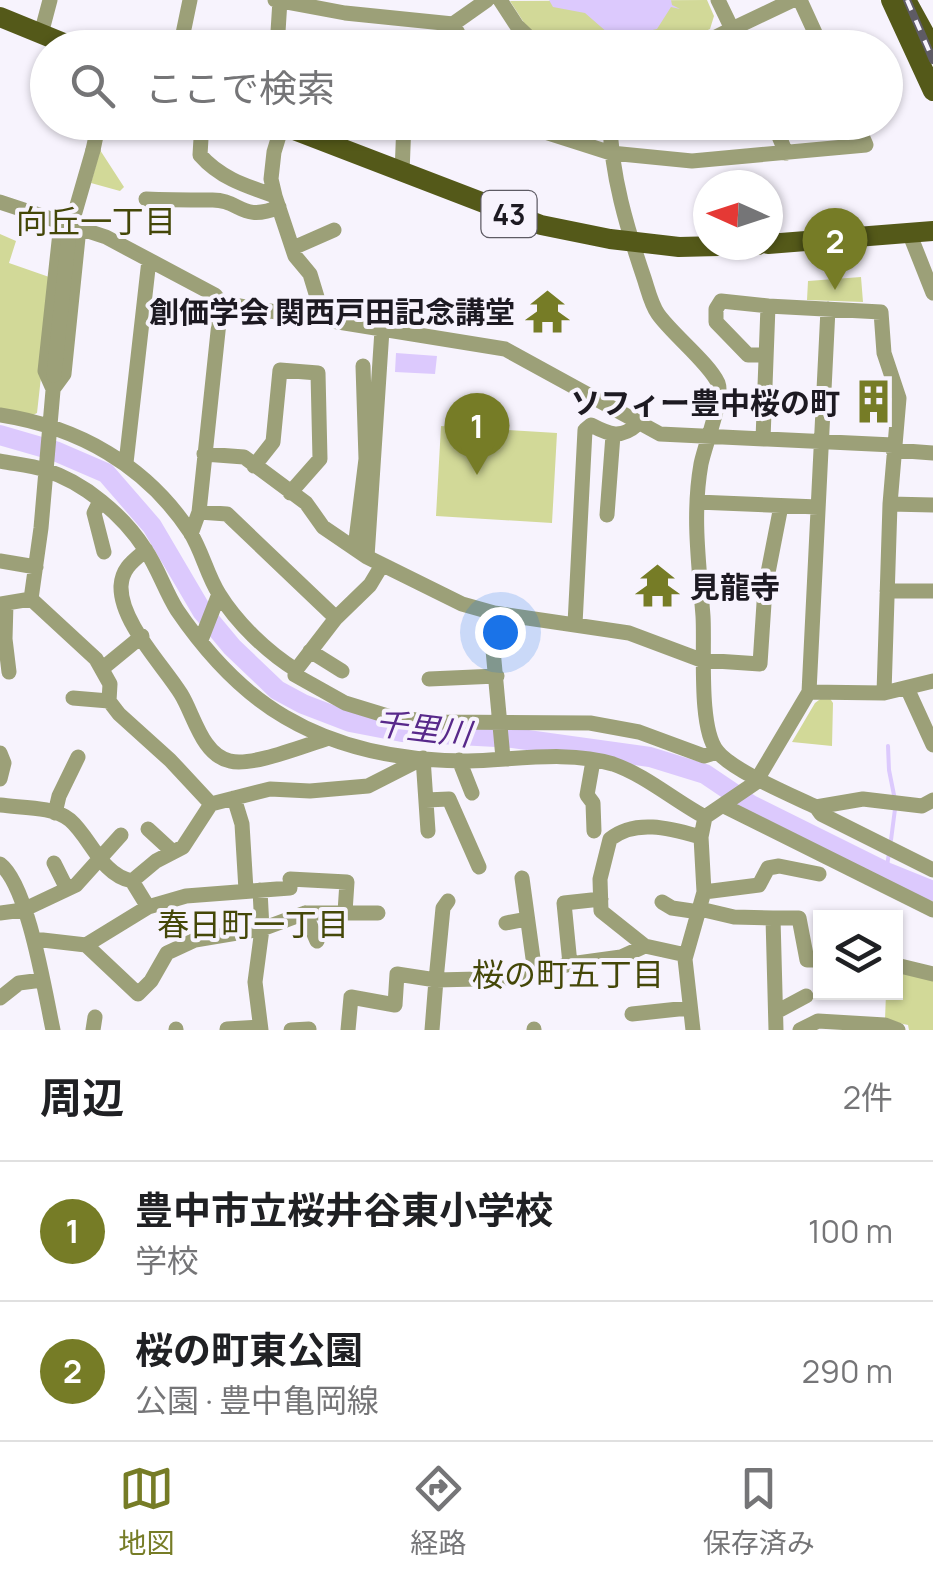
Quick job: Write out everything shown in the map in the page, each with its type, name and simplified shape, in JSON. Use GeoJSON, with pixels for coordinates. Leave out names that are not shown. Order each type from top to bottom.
{"type":"FeatureCollection","features":[{"type":"Feature","properties":{"kind":"main road"},"geometry":{"type":"LineString","coordinates":[[891,0],[933,90]]}},
{"type":"Feature","properties":{"kind":"main road"},"geometry":{"type":"LineString","coordinates":[[906,0],[933,49]]}},
{"type":"Feature","properties":{"kind":"main road"},"geometry":{"type":"LineString","coordinates":[[0,17],[31,30]]}},
{"type":"Feature","properties":{"kind":"main road","name":"43"},"geometry":{"type":"LineString","coordinates":[[318,140],[541,225],[632,242],[693,247]]}},
{"type":"Feature","properties":{"kind":"main road"},"geometry":{"type":"LineString","coordinates":[[783,243],[933,231]]}},
{"type":"Feature","properties":{"kind":"street"},"geometry":{"type":"LineString","coordinates":[[42,30],[50,0]]}},
{"type":"Feature","properties":{"kind":"street"},"geometry":{"type":"LineString","coordinates":[[184,30],[190,0]]}},
{"type":"Feature","properties":{"kind":"street"},"geometry":{"type":"LineString","coordinates":[[277,30],[278,0],[453,24],[486,0]]}},
{"type":"Feature","properties":{"kind":"street"},"geometry":{"type":"LineString","coordinates":[[500,0],[521,30]]}},
{"type":"Feature","properties":{"kind":"street"},"geometry":{"type":"LineString","coordinates":[[718,0],[732,29],[797,0],[813,30]]}},
{"type":"Feature","properties":{"kind":"street"},"geometry":{"type":"LineString","coordinates":[[453,24],[456,30]]}},
{"type":"Feature","properties":{"kind":"street"},"geometry":{"type":"LineString","coordinates":[[32,599],[69,233],[95,140]]}},
{"type":"Feature","properties":{"kind":"street"},"geometry":{"type":"LineString","coordinates":[[201,140],[200,155],[208,164],[235,182],[277,201]]}},
{"type":"Feature","properties":{"kind":"street"},"geometry":{"type":"LineString","coordinates":[[275,140],[272,179],[277,201],[293,248],[310,274],[324,320]]}},
{"type":"Feature","properties":{"kind":"street"},"geometry":{"type":"LineString","coordinates":[[402,173],[403,140]]}},
{"type":"Feature","properties":{"kind":"street"},"geometry":{"type":"LineString","coordinates":[[570,140],[611,153],[692,160],[866,144],[864,140]]}},
{"type":"Feature","properties":{"kind":"street"},"geometry":{"type":"LineString","coordinates":[[611,140],[632,242],[655,311],[718,382],[720,400],[706,437],[697,502],[697,582],[703,617],[701,660],[710,736],[717,752],[757,781],[816,806],[863,798],[922,806],[933,800]]}},
{"type":"Feature","properties":{"kind":"street"},"geometry":{"type":"LineString","coordinates":[[781,140],[786,153]]}},
{"type":"Feature","properties":{"kind":"street"},"geometry":{"type":"LineString","coordinates":[[161,222],[154,199],[200,210],[213,199],[250,214],[262,214],[277,201]]}},
{"type":"Feature","properties":{"kind":"street"},"geometry":{"type":"LineString","coordinates":[[0,202],[106,237],[215,296],[221,303],[505,350],[660,434],[893,447],[933,454]]}},
{"type":"Feature","properties":{"kind":"street"},"geometry":{"type":"LineString","coordinates":[[53,382],[45,371],[61,222]]}},
{"type":"Feature","properties":{"kind":"street"},"geometry":{"type":"LineString","coordinates":[[53,382],[64,374],[79,228]]}},
{"type":"Feature","properties":{"kind":"street"},"geometry":{"type":"LineString","coordinates":[[293,248],[334,230]]}},
{"type":"Feature","properties":{"kind":"street"},"geometry":{"type":"LineString","coordinates":[[910,235],[933,293]]}},
{"type":"Feature","properties":{"kind":"street"},"geometry":{"type":"LineString","coordinates":[[126,463],[149,260]]}},
{"type":"Feature","properties":{"kind":"street"},"geometry":{"type":"LineString","coordinates":[[766,356],[748,355],[716,322],[716,309],[721,301],[881,312],[884,354],[899,398],[890,504],[884,693]]}},
{"type":"Feature","properties":{"kind":"street"},"geometry":{"type":"LineString","coordinates":[[191,534],[199,512],[221,303]]}},
{"type":"Feature","properties":{"kind":"street"},"geometry":{"type":"LineString","coordinates":[[763,439],[768,306]]}},
{"type":"Feature","properties":{"kind":"street"},"geometry":{"type":"LineString","coordinates":[[692,1030],[686,955],[704,892],[701,838],[706,817],[757,781],[808,692],[828,309]]}},
{"type":"Feature","properties":{"kind":"street"},"geometry":{"type":"LineString","coordinates":[[368,557],[382,330]]}},
{"type":"Feature","properties":{"kind":"street"},"geometry":{"type":"LineString","coordinates":[[363,366],[370,585],[336,618],[295,675],[344,702],[394,718],[590,723],[639,732],[704,756],[717,752]]}},
{"type":"Feature","properties":{"kind":"street"},"geometry":{"type":"LineString","coordinates":[[254,466],[273,442],[280,370],[318,374],[320,458],[290,494]]}},
{"type":"Feature","properties":{"kind":"street"},"geometry":{"type":"LineString","coordinates":[[0,415],[82,437],[126,463],[191,534],[220,594],[245,626],[296,670]]}},
{"type":"Feature","properties":{"kind":"street"},"geometry":{"type":"LineString","coordinates":[[575,624],[584,430],[590,425],[613,435],[626,434],[638,424]]}},
{"type":"Feature","properties":{"kind":"street"},"geometry":{"type":"LineString","coordinates":[[608,516],[613,435]]}},
{"type":"Feature","properties":{"kind":"street"},"geometry":{"type":"LineString","coordinates":[[204,454],[244,458],[306,504],[323,527],[368,557],[462,604],[494,613],[629,633],[701,660],[760,664],[765,588],[781,506]]}},
{"type":"Feature","properties":{"kind":"street"},"geometry":{"type":"LineString","coordinates":[[0,461],[45,468],[100,501],[146,550],[176,608],[226,670],[284,717],[328,738],[379,754],[611,763],[706,817]]}},
{"type":"Feature","properties":{"kind":"street"},"geometry":{"type":"LineString","coordinates":[[100,501],[94,513],[104,552]]}},
{"type":"Feature","properties":{"kind":"street"},"geometry":{"type":"LineString","coordinates":[[697,502],[818,507]]}},
{"type":"Feature","properties":{"kind":"street"},"geometry":{"type":"LineString","coordinates":[[890,504],[933,505]]}},
{"type":"Feature","properties":{"kind":"street"},"geometry":{"type":"LineString","coordinates":[[199,512],[228,514],[336,618]]}},
{"type":"Feature","properties":{"kind":"street"},"geometry":{"type":"LineString","coordinates":[[146,550],[126,567],[121,584],[123,602],[183,697],[194,725],[227,761],[244,762],[328,738]]}},
{"type":"Feature","properties":{"kind":"street"},"geometry":{"type":"LineString","coordinates":[[0,561],[36,567]]}},
{"type":"Feature","properties":{"kind":"street"},"geometry":{"type":"LineString","coordinates":[[887,591],[933,591]]}},
{"type":"Feature","properties":{"kind":"street"},"geometry":{"type":"LineString","coordinates":[[201,640],[220,594]]}},
{"type":"Feature","properties":{"kind":"street"},"geometry":{"type":"LineString","coordinates":[[12,664],[3,604],[32,599]]}},
{"type":"Feature","properties":{"kind":"street"},"geometry":{"type":"LineString","coordinates":[[32,599],[103,668],[110,684],[109,702]]}},
{"type":"Feature","properties":{"kind":"street"},"geometry":{"type":"LineString","coordinates":[[494,613],[503,758]]}},
{"type":"Feature","properties":{"kind":"street"},"geometry":{"type":"LineString","coordinates":[[103,668],[142,636]]}},
{"type":"Feature","properties":{"kind":"street"},"geometry":{"type":"LineString","coordinates":[[310,651],[342,671]]}},
{"type":"Feature","properties":{"kind":"street"},"geometry":{"type":"LineString","coordinates":[[429,679],[497,676]]}},
{"type":"Feature","properties":{"kind":"street"},"geometry":{"type":"LineString","coordinates":[[808,692],[884,693],[933,681]]}},
{"type":"Feature","properties":{"kind":"street"},"geometry":{"type":"LineString","coordinates":[[907,688],[933,745]]}},
{"type":"Feature","properties":{"kind":"street"},"geometry":{"type":"LineString","coordinates":[[73,698],[109,702],[210,804]]}},
{"type":"Feature","properties":{"kind":"street"},"geometry":{"type":"LineString","coordinates":[[0,753],[4,763],[0,779]]}},
{"type":"Feature","properties":{"kind":"street"},"geometry":{"type":"LineString","coordinates":[[55,812],[58,796],[78,757]]}},
{"type":"Feature","properties":{"kind":"street"},"geometry":{"type":"LineString","coordinates":[[0,805],[55,812],[70,820],[100,860],[126,881],[132,881],[183,847],[210,804],[270,790],[368,786],[423,758]]}},
{"type":"Feature","properties":{"kind":"street"},"geometry":{"type":"LineString","coordinates":[[423,758],[428,831]]}},
{"type":"Feature","properties":{"kind":"street"},"geometry":{"type":"LineString","coordinates":[[459,760],[472,792]]}},
{"type":"Feature","properties":{"kind":"street"},"geometry":{"type":"LineString","coordinates":[[593,762],[587,796],[593,803],[594,831]]}},
{"type":"Feature","properties":{"kind":"street"},"geometry":{"type":"LineString","coordinates":[[227,1030],[260,1028],[255,982],[262,930],[234,798]]}},
{"type":"Feature","properties":{"kind":"street"},"geometry":{"type":"LineString","coordinates":[[426,800],[449,799],[479,866]]}},
{"type":"Feature","properties":{"kind":"street"},"geometry":{"type":"LineString","coordinates":[[725,805],[933,910]]}},
{"type":"Feature","properties":{"kind":"street"},"geometry":{"type":"LineString","coordinates":[[816,806],[821,814],[933,870]]}},
{"type":"Feature","properties":{"kind":"street"},"geometry":{"type":"LineString","coordinates":[[686,955],[645,946],[601,911],[600,879],[610,838],[615,834],[660,826],[701,838]]}},
{"type":"Feature","properties":{"kind":"street"},"geometry":{"type":"LineString","coordinates":[[148,829],[173,852]]}},
{"type":"Feature","properties":{"kind":"street"},"geometry":{"type":"LineString","coordinates":[[579,842],[594,831],[615,834]]}},
{"type":"Feature","properties":{"kind":"street"},"geometry":{"type":"LineString","coordinates":[[0,913],[22,910],[76,885],[121,835]]}},
{"type":"Feature","properties":{"kind":"street"},"geometry":{"type":"LineString","coordinates":[[54,862],[67,889]]}},
{"type":"Feature","properties":{"kind":"street"},"geometry":{"type":"LineString","coordinates":[[0,864],[17,885],[34,938],[51,1029]]}},
{"type":"Feature","properties":{"kind":"street"},"geometry":{"type":"LineString","coordinates":[[704,892],[759,886],[768,868],[779,866],[819,874]]}},
{"type":"Feature","properties":{"kind":"street"},"geometry":{"type":"LineString","coordinates":[[522,878],[534,974]]}},
{"type":"Feature","properties":{"kind":"street"},"geometry":{"type":"LineString","coordinates":[[290,880],[299,916],[317,941]]}},
{"type":"Feature","properties":{"kind":"street"},"geometry":{"type":"LineString","coordinates":[[86,945],[148,907],[186,896],[253,890],[290,880],[347,882],[344,912]]}},
{"type":"Feature","properties":{"kind":"street"},"geometry":{"type":"LineString","coordinates":[[132,881],[148,907]]}},
{"type":"Feature","properties":{"kind":"street"},"geometry":{"type":"LineString","coordinates":[[570,964],[564,902],[602,899]]}},
{"type":"Feature","properties":{"kind":"street"},"geometry":{"type":"LineString","coordinates":[[432,1030],[438,945],[443,908],[448,902]]}},
{"type":"Feature","properties":{"kind":"street"},"geometry":{"type":"LineString","coordinates":[[662,902],[672,908],[734,917],[799,918],[807,960],[813,960]]}},
{"type":"Feature","properties":{"kind":"street"},"geometry":{"type":"LineString","coordinates":[[34,938],[86,945],[138,994],[152,981],[168,953],[213,935],[262,930],[299,916],[378,913]]}},
{"type":"Feature","properties":{"kind":"street"},"geometry":{"type":"LineString","coordinates":[[774,918],[776,1030]]}},
{"type":"Feature","properties":{"kind":"street"},"geometry":{"type":"LineString","coordinates":[[506,923],[528,919]]}},
{"type":"Feature","properties":{"kind":"street"},"geometry":{"type":"LineString","coordinates":[[109,931],[123,944]]}},
{"type":"Feature","properties":{"kind":"street"},"geometry":{"type":"LineString","coordinates":[[348,1030],[350,997],[394,1005],[397,974],[436,980],[520,978],[570,964],[621,956],[645,946]]}},
{"type":"Feature","properties":{"kind":"street"},"geometry":{"type":"LineString","coordinates":[[903,967],[933,974]]}},
{"type":"Feature","properties":{"kind":"street"},"geometry":{"type":"LineString","coordinates":[[0,998],[19,983],[42,980]]}},
{"type":"Feature","properties":{"kind":"street"},"geometry":{"type":"LineString","coordinates":[[778,1011],[806,996]]}},
{"type":"Feature","properties":{"kind":"street"},"geometry":{"type":"LineString","coordinates":[[632,1014],[688,1008]]}},
{"type":"Feature","properties":{"kind":"street"},"geometry":{"type":"LineString","coordinates":[[800,1030],[818,1021],[885,1025],[898,1030]]}},
{"type":"Feature","properties":{"kind":"street"},"geometry":{"type":"LineString","coordinates":[[291,1030],[310,1028]]}},
{"type":"Feature","properties":{"kind":"green space"},"geometry":{"type":"Polygon","coordinates":[[[707,0],[714,16],[708,30],[529,30],[510,1],[707,0]]]}},
{"type":"Feature","properties":{"kind":"green space"},"geometry":{"type":"Polygon","coordinates":[[[100,150],[124,187],[120,191],[91,183],[100,150]]]}},
{"type":"Feature","properties":{"kind":"green space"},"geometry":{"type":"Polygon","coordinates":[[[0,234],[16,241],[9,263],[52,278],[37,413],[33,415],[0,410],[0,234]]]}},
{"type":"Feature","properties":{"kind":"green space"},"geometry":{"type":"Polygon","coordinates":[[[861,277],[863,302],[807,300],[808,281],[861,277]]]}},
{"type":"Feature","properties":{"kind":"green space"},"geometry":{"type":"Polygon","coordinates":[[[441,426],[557,433],[552,523],[436,516],[441,426]]]}},
{"type":"Feature","properties":{"kind":"green space"},"geometry":{"type":"Polygon","coordinates":[[[829,697],[833,703],[832,746],[792,742],[815,703],[829,697]]]}},
{"type":"Feature","properties":{"kind":"green space"},"geometry":{"type":"Polygon","coordinates":[[[903,973],[933,979],[933,1030],[909,1030],[908,1025],[885,1020],[886,1000],[903,1000],[903,973]]]}},
{"type":"Feature","properties":{"kind":"shaded area"},"geometry":{"type":"Polygon","coordinates":[[[549,0],[671,0],[680,9],[671,7],[657,29],[605,30],[585,13],[553,7],[549,0]]]}},
{"type":"Feature","properties":{"kind":"shaded area"},"geometry":{"type":"Polygon","coordinates":[[[396,353],[437,356],[435,374],[395,372],[396,353]]]}},
{"type":"Feature","properties":{"kind":"waterway","name":"千里川"},"geometry":{"type":"LineString","coordinates":[[0,435],[55,451],[106,473],[152,526],[202,611],[232,647],[277,690],[303,704],[350,722],[402,732],[513,738],[650,757],[705,774],[751,805],[933,891]]}},
{"type":"Feature","properties":{"kind":"waterway"},"geometry":{"type":"LineString","coordinates":[[888,746],[895,800]]}},
{"type":"Feature","properties":{"kind":"waterway"},"geometry":{"type":"LineString","coordinates":[[891,840],[895,809]]}},
{"type":"Feature","properties":{"kind":"waterway"},"geometry":{"type":"LineString","coordinates":[[886,872],[889,853]]}},
{"type":"Feature","properties":{"kind":"railway"},"geometry":{"type":"LineString","coordinates":[[907,0],[933,60]]}},
{"type":"Feature","properties":{"kind":"place","name":"桜の町東公園"},"geometry":{"type":"Point","coordinates":[835,290]}},
{"type":"Feature","properties":{"kind":"place","name":"創価学会 関西戸田記念講堂"},"geometry":{"type":"Point","coordinates":[548,311]}},
{"type":"Feature","properties":{"kind":"place","name":"ソフィー豊中桜の町"},"geometry":{"type":"Point","coordinates":[873,402]}},
{"type":"Feature","properties":{"kind":"place","name":"豊中市立桜井谷東小学校"},"geometry":{"type":"Point","coordinates":[477,475]}},
{"type":"Feature","properties":{"kind":"place","name":"見龍寺"},"geometry":{"type":"Point","coordinates":[657,586]}},
{"type":"Feature","properties":{"kind":"district","name":"向丘一丁目"},"geometry":{"type":"Point","coordinates":[96,221]}},
{"type":"Feature","properties":{"kind":"district","name":"春日町一丁目"},"geometry":{"type":"Point","coordinates":[253,924]}},
{"type":"Feature","properties":{"kind":"district","name":"桜の町五丁目"},"geometry":{"type":"Point","coordinates":[568,974]}}]}
